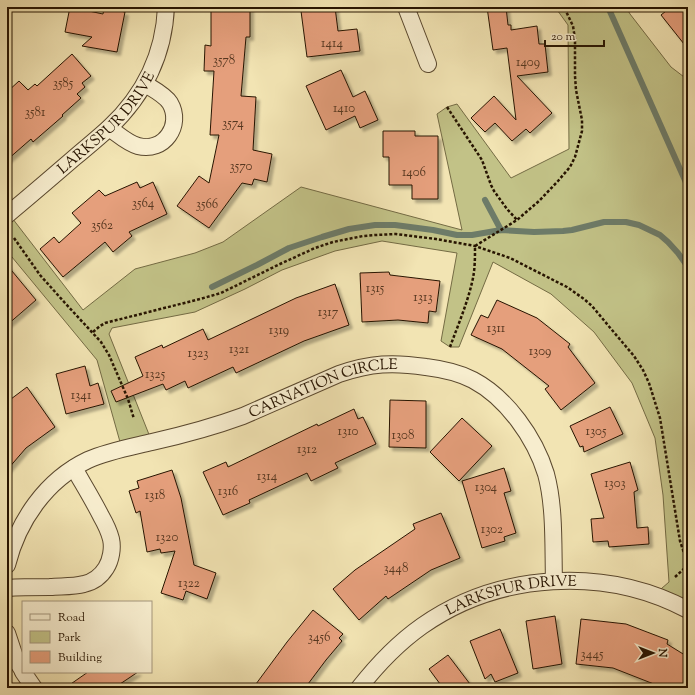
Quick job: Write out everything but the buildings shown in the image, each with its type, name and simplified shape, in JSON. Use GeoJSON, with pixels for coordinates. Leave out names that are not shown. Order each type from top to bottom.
{"type":"FeatureCollection","features":[{"type":"Feature","properties":{"kind":"street","name":"LARKSPUR DRIVE"},"geometry":{"type":"LineString","coordinates":[[7,215],[109,128],[128,108],[145,84],[155,62],[164,24],[166,7]]}},
{"type":"Feature","properties":{"kind":"street"},"geometry":{"type":"LineString","coordinates":[[406,7],[428,64]]}},
{"type":"Feature","properties":{"kind":"street"},"geometry":{"type":"LineString","coordinates":[[109,128],[130,143],[139,146],[155,146],[167,138],[171,132],[174,122],[172,107],[165,97],[145,84]]}},
{"type":"Feature","properties":{"kind":"street","name":"CARNATION CIRCLE"},"geometry":{"type":"LineString","coordinates":[[7,565],[16,538],[30,511],[48,489],[57,481],[74,468],[94,457],[217,425],[243,416],[339,374],[380,364],[400,364],[443,369],[473,380],[496,397],[517,420],[535,449],[546,476],[550,495],[554,581]]}},
{"type":"Feature","properties":{"kind":"street"},"geometry":{"type":"LineString","coordinates":[[7,588],[70,586],[84,584],[102,574],[108,565],[112,554],[109,532],[74,468]]}},
{"type":"Feature","properties":{"kind":"street","name":"LARKSPUR DRIVE"},"geometry":{"type":"LineString","coordinates":[[359,688],[379,664],[397,647],[422,627],[446,612],[491,593],[524,585],[554,581],[583,581],[612,584],[654,595],[688,610]]}},
{"type":"Feature","properties":{"kind":"street"},"geometry":{"type":"LineString","coordinates":[[7,633],[16,660],[22,670]]}},
{"type":"Feature","properties":{"kind":"street"},"geometry":{"type":"LineString","coordinates":[[24,673],[34,688]]}},
{"type":"Feature","properties":{"kind":"path"},"geometry":{"type":"LineString","coordinates":[[475,246],[517,220],[539,201],[570,167],[575,158],[582,131],[582,120],[575,76],[575,39],[573,26],[564,7]]}},
{"type":"Feature","properties":{"kind":"path"},"geometry":{"type":"LineString","coordinates":[[447,107],[482,160],[494,191],[517,220]]}},
{"type":"Feature","properties":{"kind":"path"},"geometry":{"type":"LineString","coordinates":[[93,332],[105,323],[221,293],[315,248],[342,240],[375,235],[396,234],[475,246],[510,258],[561,284],[576,293],[592,306],[634,356],[643,370],[663,430],[680,541],[688,560]]}},
{"type":"Feature","properties":{"kind":"path"},"geometry":{"type":"LineString","coordinates":[[14,238],[40,275],[102,342],[128,399],[134,419]]}},
{"type":"Feature","properties":{"kind":"path"},"geometry":{"type":"LineString","coordinates":[[450,347],[471,286],[474,272],[475,246]]}},
{"type":"Feature","properties":{"kind":"path"},"geometry":{"type":"LineString","coordinates":[[675,577],[688,565]]}},
{"type":"Feature","properties":{"kind":"green space"},"geometry":{"type":"Polygon","coordinates":[[[555,7],[626,7],[671,67],[688,80],[688,610],[654,595],[669,582],[663,495],[655,438],[632,383],[594,332],[551,294],[493,262],[459,347],[450,347],[441,341],[457,253],[382,241],[335,251],[282,270],[195,312],[112,328],[109,334],[152,442],[122,449],[97,360],[7,251],[7,215],[9,214],[83,310],[135,269],[195,253],[223,242],[301,187],[462,230],[437,114],[447,107],[457,104],[511,178],[569,149],[568,25],[555,7]]]}},
{"type":"Feature","properties":{"kind":"waterway"},"geometry":{"type":"LineString","coordinates":[[608,7],[688,187]]}},
{"type":"Feature","properties":{"kind":"waterway"},"geometry":{"type":"LineString","coordinates":[[485,200],[501,230]]}},
{"type":"Feature","properties":{"kind":"waterway"},"geometry":{"type":"LineString","coordinates":[[212,287],[289,248],[349,229],[375,225],[395,225],[457,235],[472,235],[501,230],[534,232],[563,231],[604,222],[626,222],[639,225],[660,235],[678,253],[688,267]]}}]}
